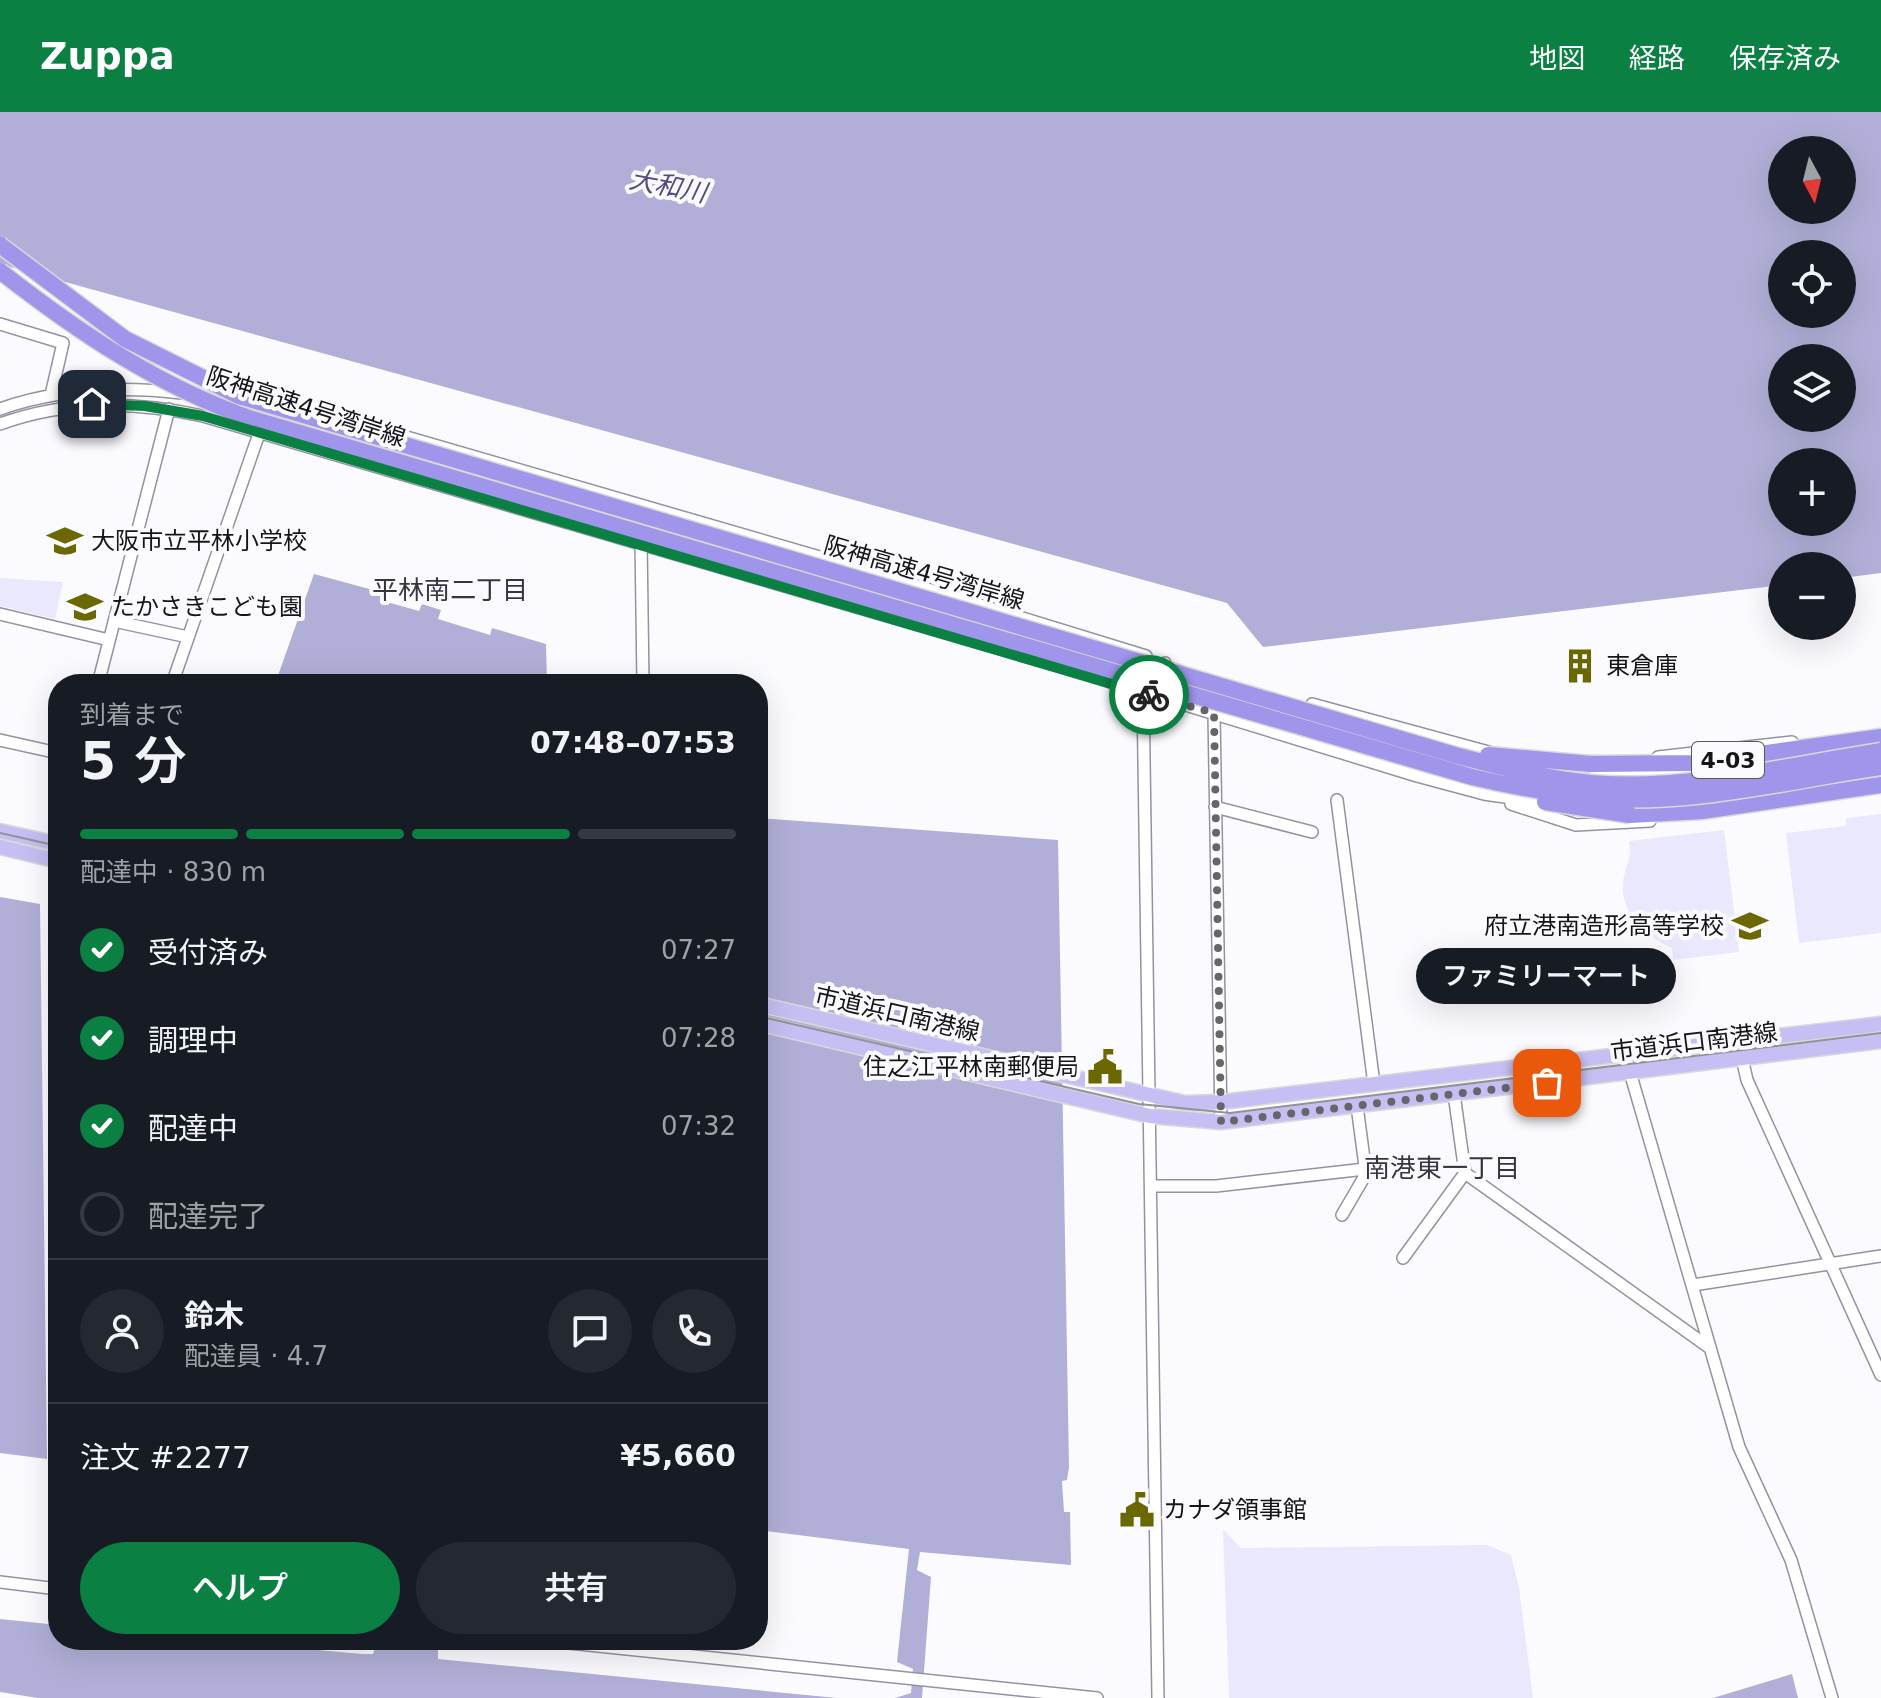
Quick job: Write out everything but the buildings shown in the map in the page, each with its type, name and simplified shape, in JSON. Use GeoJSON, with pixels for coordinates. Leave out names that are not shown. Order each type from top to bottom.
{"type":"FeatureCollection","features":[{"type":"Feature","properties":{"kind":"highway","name":"阪神高速4号湾岸線"},"geometry":{"type":"LineString","coordinates":[[0,245],[125,339],[239,396],[1522,772],[1606,784],[1691,781],[1881,751]]}},
{"type":"Feature","properties":{"kind":"highway","name":"阪神高速4号湾岸線"},"geometry":{"type":"LineString","coordinates":[[0,271],[55,313],[145,372],[194,397],[252,419],[1398,757],[1527,789],[1613,799],[1696,795],[1881,767]]}},
{"type":"Feature","properties":{"kind":"highway","name":"4-03"},"geometry":{"type":"LineString","coordinates":[[1384,734],[1495,756],[1625,766],[1729,760],[1881,734]]}},
{"type":"Feature","properties":{"kind":"highway","name":"4-03"},"geometry":{"type":"LineString","coordinates":[[1398,757],[1511,793],[1606,814],[1702,811],[1881,787]]}},
{"type":"Feature","properties":{"kind":"main road"},"geometry":{"type":"LineString","coordinates":[[0,831],[48,839]]}},
{"type":"Feature","properties":{"kind":"main road"},"geometry":{"type":"LineString","coordinates":[[0,847],[48,859]]}},
{"type":"Feature","properties":{"kind":"main road","name":"市道浜口南港線"},"geometry":{"type":"LineString","coordinates":[[768,1006],[1185,1103],[1221,1102],[1881,1024]]}},
{"type":"Feature","properties":{"kind":"main road","name":"市道浜口南港線"},"geometry":{"type":"LineString","coordinates":[[768,1025],[1150,1116],[1221,1122],[1881,1041]]}},
{"type":"Feature","properties":{"kind":"street"},"geometry":{"type":"LineString","coordinates":[[0,324],[63,343],[51,395]]}},
{"type":"Feature","properties":{"kind":"street"},"geometry":{"type":"LineString","coordinates":[[0,409],[51,395],[120,389],[269,404],[362,424],[1166,662],[1339,712],[1523,760],[1603,773],[1692,770],[1881,744]]}},
{"type":"Feature","properties":{"kind":"street"},"geometry":{"type":"LineString","coordinates":[[0,424],[40,412],[92,404],[169,409],[260,432],[1214,713],[1484,794],[1557,820],[1592,826],[1881,787]]}},
{"type":"Feature","properties":{"kind":"street"},"geometry":{"type":"LineString","coordinates":[[175,674],[269,404]]}},
{"type":"Feature","properties":{"kind":"street"},"geometry":{"type":"LineString","coordinates":[[100,674],[169,409]]}},
{"type":"Feature","properties":{"kind":"street"},"geometry":{"type":"LineString","coordinates":[[643,674],[640,544],[649,508]]}},
{"type":"Feature","properties":{"kind":"street"},"geometry":{"type":"LineString","coordinates":[[0,614],[109,640]]}},
{"type":"Feature","properties":{"kind":"street"},"geometry":{"type":"LineString","coordinates":[[114,621],[188,637]]}},
{"type":"Feature","properties":{"kind":"street"},"geometry":{"type":"LineString","coordinates":[[1158,1698],[1143,693],[1166,662]]}},
{"type":"Feature","properties":{"kind":"street"},"geometry":{"type":"LineString","coordinates":[[1339,712],[1522,753],[1584,759],[1650,758],[1881,734]]}},
{"type":"Feature","properties":{"kind":"street"},"geometry":{"type":"LineString","coordinates":[[1214,713],[1221,1122]]}},
{"type":"Feature","properties":{"kind":"street"},"geometry":{"type":"LineString","coordinates":[[0,740],[48,751]]}},
{"type":"Feature","properties":{"kind":"street"},"geometry":{"type":"LineString","coordinates":[[1484,794],[1580,807],[1652,807],[1881,775]]}},
{"type":"Feature","properties":{"kind":"street"},"geometry":{"type":"LineString","coordinates":[[1337,800],[1374,1084]]}},
{"type":"Feature","properties":{"kind":"street"},"geometry":{"type":"LineString","coordinates":[[1215,807],[1312,832]]}},
{"type":"Feature","properties":{"kind":"street"},"geometry":{"type":"LineString","coordinates":[[1625,1055],[1739,1447],[1791,1560],[1832,1698]]}},
{"type":"Feature","properties":{"kind":"street"},"geometry":{"type":"LineString","coordinates":[[1742,1058],[1747,1080],[1881,1375]]}},
{"type":"Feature","properties":{"kind":"street"},"geometry":{"type":"LineString","coordinates":[[1403,1258],[1465,1173],[1454,1094]]}},
{"type":"Feature","properties":{"kind":"street"},"geometry":{"type":"LineString","coordinates":[[1342,1215],[1365,1169],[1357,1106]]}},
{"type":"Feature","properties":{"kind":"street"},"geometry":{"type":"LineString","coordinates":[[1151,1186],[1216,1186],[1365,1169]]}},
{"type":"Feature","properties":{"kind":"street"},"geometry":{"type":"LineString","coordinates":[[1465,1173],[1710,1349]]}},
{"type":"Feature","properties":{"kind":"street"},"geometry":{"type":"LineString","coordinates":[[1693,1285],[1881,1256]]}},
{"type":"Feature","properties":{"kind":"street"},"geometry":{"type":"LineString","coordinates":[[0,1582],[48,1588]]}},
{"type":"Feature","properties":{"kind":"street"},"geometry":{"type":"LineString","coordinates":[[688,1650],[939,1682],[1097,1698]]}},
{"type":"Feature","properties":{"kind":"shaded area"},"geometry":{"type":"Polygon","coordinates":[[[0,578],[63,582],[55,619],[0,606],[0,578]]]}},
{"type":"Feature","properties":{"kind":"shaded area"},"geometry":{"type":"Polygon","coordinates":[[[1881,814],[1881,933],[1799,943],[1786,833],[1846,826],[1846,818],[1881,814]]]}},
{"type":"Feature","properties":{"kind":"shaded area"},"geometry":{"type":"Polygon","coordinates":[[[1724,830],[1739,952],[1673,960],[1672,948],[1641,928],[1628,909],[1623,885],[1629,841],[1724,830]]]}},
{"type":"Feature","properties":{"kind":"shaded area"},"geometry":{"type":"Polygon","coordinates":[[[1223,1529],[1241,1548],[1487,1545],[1511,1555],[1519,1588],[1533,1698],[1229,1698],[1223,1529]]]}},
{"type":"Feature","properties":{"kind":"water","name":"大和川"},"geometry":{"type":"Polygon","coordinates":[[[0,112],[1881,112],[1881,573],[1856,576],[1856,552],[1768,552],[1768,587],[1263,647],[1227,603],[0,264],[0,112]]]}},
{"type":"Feature","properties":{"kind":"water"},"geometry":{"type":"Polygon","coordinates":[[[314,574],[388,594],[387,602],[419,611],[422,604],[441,610],[438,619],[490,635],[492,628],[546,644],[547,674],[279,674],[314,574]]]}},
{"type":"Feature","properties":{"kind":"water"},"geometry":{"type":"Polygon","coordinates":[[[768,819],[1058,840],[1069,1467],[1067,1480],[1062,1481],[1064,1512],[1070,1512],[1071,1565],[920,1552],[917,1570],[931,1577],[922,1698],[895,1698],[911,1693],[913,1669],[897,1662],[909,1549],[768,1531],[768,819]]]}},
{"type":"Feature","properties":{"kind":"water"},"geometry":{"type":"Polygon","coordinates":[[[0,897],[40,904],[47,1459],[0,1453],[0,897]]]}},
{"type":"Feature","properties":{"kind":"water"},"geometry":{"type":"Polygon","coordinates":[[[0,1619],[48,1624],[48,1650],[318,1650],[373,1654],[374,1650],[438,1650],[438,1659],[837,1698],[38,1698],[0,1692],[0,1619]]]}},
{"type":"Feature","properties":{"kind":"water"},"geometry":{"type":"Polygon","coordinates":[[[1792,1674],[1798,1698],[1713,1698],[1792,1674]]]}},
{"type":"Feature","properties":{"kind":"tram line"},"geometry":{"type":"LineString","coordinates":[[0,833],[48,844]]}},
{"type":"Feature","properties":{"kind":"tram line"},"geometry":{"type":"LineString","coordinates":[[768,1018],[1139,1104],[1230,1113],[1881,1033]]}},
{"type":"Feature","properties":{"kind":"way so far"},"geometry":{"type":"LineString","coordinates":[[1149,695],[1214,713],[1221,1122],[1547,1083]]}},
{"type":"Feature","properties":{"kind":"place","name":"大阪市立平林小学校"},"geometry":{"type":"Point","coordinates":[65,541]}},
{"type":"Feature","properties":{"kind":"place","name":"たかさきこども園"},"geometry":{"type":"Point","coordinates":[85,607]}},
{"type":"Feature","properties":{"kind":"place","name":"東倉庫"},"geometry":{"type":"Point","coordinates":[1580,666]}},
{"type":"Feature","properties":{"kind":"place","name":"府立港南造形高等学校"},"geometry":{"type":"Point","coordinates":[1750,926]}},
{"type":"Feature","properties":{"kind":"place","name":"住之江平林南郵便局"},"geometry":{"type":"Point","coordinates":[1105,1067]}},
{"type":"Feature","properties":{"kind":"place","name":"ファミリーマート"},"geometry":{"type":"Point","coordinates":[1547,1083]}},
{"type":"Feature","properties":{"kind":"place","name":"カナダ領事館"},"geometry":{"type":"Point","coordinates":[1137,1510]}},
{"type":"Feature","properties":{"kind":"district","name":"平林南二丁目"},"geometry":{"type":"Point","coordinates":[450,590]}},
{"type":"Feature","properties":{"kind":"district","name":"南港東一丁目"},"geometry":{"type":"Point","coordinates":[1442,1168]}},
{"type":"Feature","properties":{"kind":"route"},"geometry":{"type":"LineString","coordinates":[[92,404],[145,406],[203,416],[995,647],[1149,695]]}}]}
